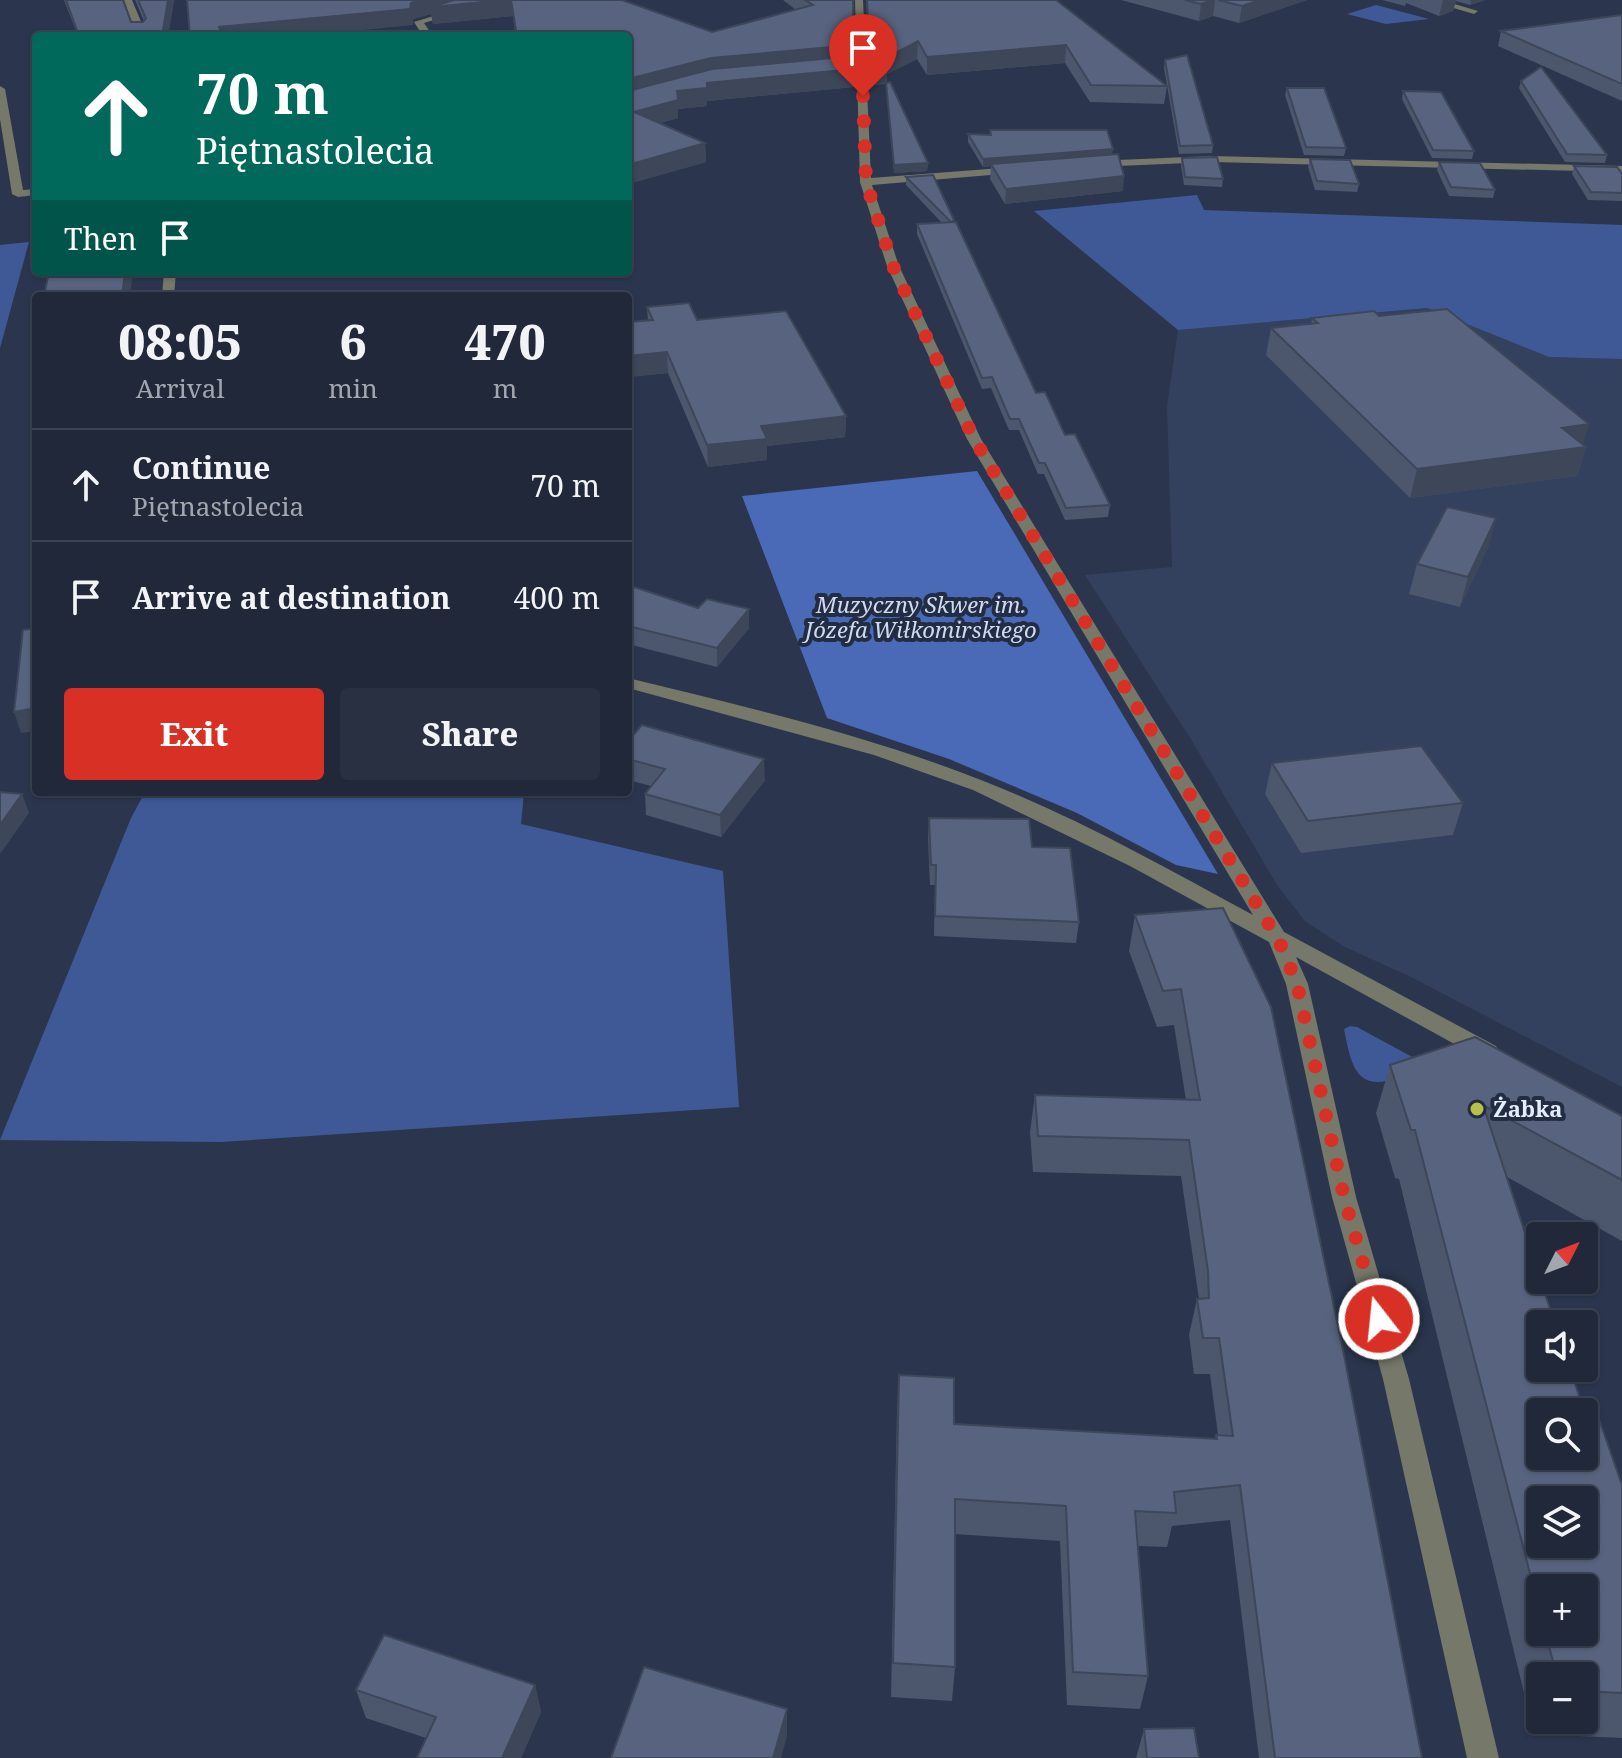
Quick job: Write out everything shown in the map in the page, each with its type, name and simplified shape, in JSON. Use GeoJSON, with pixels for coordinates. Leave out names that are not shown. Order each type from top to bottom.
{"type":"FeatureCollection","features":[{"type":"Feature","properties":{"kind":"street"},"geometry":{"type":"LineString","coordinates":[[128,0],[140,32]]}},
{"type":"Feature","properties":{"kind":"street"},"geometry":{"type":"LineString","coordinates":[[425,32],[419,22],[496,0]]}},
{"type":"Feature","properties":{"kind":"street"},"geometry":{"type":"LineString","coordinates":[[859,0],[856,67],[866,182],[893,266],[974,439],[1279,941],[1297,984],[1344,1197],[1396,1379],[1483,1758]]}},
{"type":"Feature","properties":{"kind":"street"},"geometry":{"type":"LineString","coordinates":[[1430,0],[1474,11]]}},
{"type":"Feature","properties":{"kind":"street"},"geometry":{"type":"LineString","coordinates":[[0,89],[18,194],[32,192]]}},
{"type":"Feature","properties":{"kind":"street"},"geometry":{"type":"LineString","coordinates":[[1084,165],[1212,159],[1622,169]]}},
{"type":"Feature","properties":{"kind":"street"},"geometry":{"type":"LineString","coordinates":[[866,182],[1024,169]]}},
{"type":"Feature","properties":{"kind":"street"},"geometry":{"type":"LineString","coordinates":[[632,684],[880,751],[980,786],[1137,861],[1279,941],[1503,1060]]}},
{"type":"Feature","properties":{"kind":"shaded area"},"geometry":{"type":"Polygon","coordinates":[[[1376,5],[1429,19],[1386,24],[1347,14],[1376,5]]]}},
{"type":"Feature","properties":{"kind":"shaded area"},"geometry":{"type":"Polygon","coordinates":[[[1197,195],[1204,210],[1622,225],[1622,359],[1549,357],[1427,308],[1178,330],[1034,211],[1197,195]]]}},
{"type":"Feature","properties":{"kind":"shaded area"},"geometry":{"type":"Polygon","coordinates":[[[29,242],[0,348],[0,245],[29,242]]]}},
{"type":"Feature","properties":{"kind":"shaded area"},"geometry":{"type":"Polygon","coordinates":[[[1427,308],[1549,357],[1622,359],[1622,1087],[1411,977],[1345,947],[1306,922],[1279,888],[1192,741],[1085,575],[1172,567],[1167,406],[1178,330],[1427,308]]]}},
{"type":"Feature","properties":{"kind":"shaded area"},"geometry":{"type":"Polygon","coordinates":[[[143,796],[524,796],[521,824],[723,871],[739,1107],[221,1142],[0,1140],[131,818],[143,796]]]}},
{"type":"Feature","properties":{"kind":"shaded area"},"geometry":{"type":"Polygon","coordinates":[[[1350,1026],[1425,1064],[1383,1082],[1364,1078],[1357,1072],[1349,1053],[1344,1029],[1350,1026]]]}},
{"type":"Feature","properties":{"kind":"green space","name":"Muzyczny Skwer im. Józefa Wiłkomirskiego"},"geometry":{"type":"Polygon","coordinates":[[[977,471],[1218,874],[1176,865],[1077,813],[949,759],[827,718],[742,496],[977,471]]]}},
{"type":"Feature","properties":{"kind":"building"},"geometry":{"type":"Polygon","coordinates":[[[66,0],[123,0],[131,22],[143,22],[146,18],[138,0],[168,0],[163,32],[78,32],[66,0]]]}},
{"type":"Feature","properties":{"kind":"building"},"geometry":{"type":"Polygon","coordinates":[[[187,0],[420,0],[411,3],[410,9],[219,27],[221,32],[190,32],[187,0]]]}},
{"type":"Feature","properties":{"kind":"building"},"geometry":{"type":"Polygon","coordinates":[[[454,0],[504,0],[431,7],[454,0]]]}},
{"type":"Feature","properties":{"kind":"building"},"geometry":{"type":"Polygon","coordinates":[[[511,0],[622,0],[712,32],[813,5],[805,0],[853,0],[854,45],[711,58],[632,78],[632,32],[508,32],[516,30],[511,0]]]}},
{"type":"Feature","properties":{"kind":"building"},"geometry":{"type":"Polygon","coordinates":[[[867,0],[1056,0],[1167,86],[1091,85],[1066,45],[927,57],[918,41],[884,59],[888,66],[870,68],[867,0]]]}},
{"type":"Feature","properties":{"kind":"building"},"geometry":{"type":"Polygon","coordinates":[[[1185,0],[1213,0],[1201,4],[1185,0]]]}},
{"type":"Feature","properties":{"kind":"building"},"geometry":{"type":"Polygon","coordinates":[[[1218,0],[1260,0],[1242,6],[1218,0]]]}},
{"type":"Feature","properties":{"kind":"building"},"geometry":{"type":"Polygon","coordinates":[[[1622,15],[1622,84],[1501,31],[1622,15]]]}},
{"type":"Feature","properties":{"kind":"building"},"geometry":{"type":"Polygon","coordinates":[[[1187,55],[1213,145],[1180,146],[1165,60],[1187,55]]]}},
{"type":"Feature","properties":{"kind":"building"},"geometry":{"type":"Polygon","coordinates":[[[854,56],[855,69],[707,83],[707,88],[677,91],[678,100],[634,112],[705,143],[632,164],[632,90],[712,69],[854,56]]]}},
{"type":"Feature","properties":{"kind":"building"},"geometry":{"type":"Polygon","coordinates":[[[1541,67],[1607,155],[1567,154],[1521,81],[1541,67]]]}},
{"type":"Feature","properties":{"kind":"building"},"geometry":{"type":"Polygon","coordinates":[[[890,82],[928,163],[894,165],[886,83],[890,82]]]}},
{"type":"Feature","properties":{"kind":"building"},"geometry":{"type":"Polygon","coordinates":[[[1287,88],[1324,88],[1346,148],[1306,147],[1287,88]]]}},
{"type":"Feature","properties":{"kind":"building"},"geometry":{"type":"Polygon","coordinates":[[[1403,91],[1441,92],[1474,151],[1433,150],[1403,91]]]}},
{"type":"Feature","properties":{"kind":"building"},"geometry":{"type":"Polygon","coordinates":[[[990,130],[1107,130],[1113,149],[983,159],[968,134],[991,135],[990,130]]]}},
{"type":"Feature","properties":{"kind":"building"},"geometry":{"type":"Polygon","coordinates":[[[1118,154],[1124,176],[1006,189],[991,164],[1118,154]]]}},
{"type":"Feature","properties":{"kind":"building"},"geometry":{"type":"Polygon","coordinates":[[[1217,157],[1223,179],[1185,177],[1182,158],[1217,157]]]}},
{"type":"Feature","properties":{"kind":"building"},"geometry":{"type":"Polygon","coordinates":[[[1310,159],[1350,160],[1359,184],[1317,181],[1310,159]]]}},
{"type":"Feature","properties":{"kind":"building"},"geometry":{"type":"Polygon","coordinates":[[[1439,162],[1480,163],[1495,190],[1451,187],[1439,162]]]}},
{"type":"Feature","properties":{"kind":"building"},"geometry":{"type":"Polygon","coordinates":[[[1574,166],[1617,167],[1622,174],[1622,193],[1591,192],[1574,166]]]}},
{"type":"Feature","properties":{"kind":"building"},"geometry":{"type":"Polygon","coordinates":[[[933,175],[954,220],[951,222],[906,177],[933,175]]]}},
{"type":"Feature","properties":{"kind":"building"},"geometry":{"type":"Polygon","coordinates":[[[956,222],[1036,393],[1045,392],[1065,435],[1075,434],[1110,505],[1066,508],[1045,463],[1039,463],[1019,419],[1010,419],[992,377],[982,378],[917,224],[956,222]]]}},
{"type":"Feature","properties":{"kind":"building"},"geometry":{"type":"Polygon","coordinates":[[[48,276],[124,276],[122,292],[45,292],[48,276]]]}},
{"type":"Feature","properties":{"kind":"building"},"geometry":{"type":"Polygon","coordinates":[[[689,303],[697,320],[786,311],[846,416],[761,426],[767,439],[707,445],[667,352],[632,356],[632,322],[653,320],[647,307],[689,303]]]}},
{"type":"Feature","properties":{"kind":"building"},"geometry":{"type":"Polygon","coordinates":[[[1447,309],[1589,424],[1562,428],[1586,447],[1417,469],[1271,328],[1318,323],[1312,318],[1374,311],[1379,316],[1447,309]]]}},
{"type":"Feature","properties":{"kind":"building"},"geometry":{"type":"Polygon","coordinates":[[[1447,507],[1496,518],[1468,577],[1417,564],[1447,507]]]}},
{"type":"Feature","properties":{"kind":"building"},"geometry":{"type":"Polygon","coordinates":[[[632,586],[698,608],[707,599],[749,609],[717,648],[632,627],[632,586]]]}},
{"type":"Feature","properties":{"kind":"building"},"geometry":{"type":"Polygon","coordinates":[[[32,629],[32,709],[14,712],[23,630],[32,629]]]}},
{"type":"Feature","properties":{"kind":"building"},"geometry":{"type":"Polygon","coordinates":[[[642,725],[764,759],[720,815],[645,794],[665,769],[632,760],[632,736],[642,725]]]}},
{"type":"Feature","properties":{"kind":"building"},"geometry":{"type":"Polygon","coordinates":[[[1421,746],[1463,803],[1308,821],[1272,763],[1421,746]]]}},
{"type":"Feature","properties":{"kind":"building"},"geometry":{"type":"Polygon","coordinates":[[[0,792],[22,794],[0,825],[0,792]]]}},
{"type":"Feature","properties":{"kind":"building"},"geometry":{"type":"Polygon","coordinates":[[[929,818],[1029,819],[1032,847],[1070,848],[1079,922],[935,916],[936,865],[931,865],[929,818]]]}},
{"type":"Feature","properties":{"kind":"building"},"geometry":{"type":"Polygon","coordinates":[[[1223,908],[1271,1007],[1343,1350],[1422,1758],[1275,1758],[1240,1485],[1174,1492],[1176,1513],[1135,1511],[1148,1676],[1073,1672],[1066,1506],[955,1499],[955,1667],[893,1663],[899,1375],[954,1378],[954,1424],[1217,1439],[1216,1435],[1233,1436],[1219,1338],[1203,1338],[1197,1299],[1209,1298],[1208,1271],[1189,1140],[1038,1136],[1035,1095],[1200,1100],[1181,989],[1163,991],[1135,915],[1223,908]]]}},
{"type":"Feature","properties":{"kind":"building"},"geometry":{"type":"Polygon","coordinates":[[[1475,1037],[1622,1116],[1622,1180],[1483,1105],[1526,1236],[1526,1294],[1545,1294],[1550,1310],[1526,1310],[1526,1382],[1575,1382],[1580,1398],[1526,1398],[1526,1470],[1598,1470],[1598,1417],[1622,1485],[1622,1693],[1598,1692],[1598,1662],[1553,1662],[1549,1646],[1598,1646],[1598,1574],[1530,1574],[1415,1130],[1411,1130],[1390,1065],[1475,1037]]]}},
{"type":"Feature","properties":{"kind":"building"},"geometry":{"type":"Polygon","coordinates":[[[384,1635],[535,1685],[502,1758],[417,1758],[436,1717],[356,1690],[384,1635]]]}},
{"type":"Feature","properties":{"kind":"building"},"geometry":{"type":"Polygon","coordinates":[[[644,1667],[787,1709],[773,1758],[611,1758],[644,1667]]]}},
{"type":"Feature","properties":{"kind":"building"},"geometry":{"type":"Polygon","coordinates":[[[1194,1728],[1199,1758],[1147,1758],[1144,1729],[1194,1728]]]}},
{"type":"Feature","properties":{"kind":"place","name":"Żabka"},"geometry":{"type":"Point","coordinates":[1477,1109]}},
{"type":"Feature","properties":{"kind":"route"},"geometry":{"type":"LineString","coordinates":[[863,96],[866,182],[893,266],[974,439],[1219,847],[1279,941],[1297,984],[1344,1197],[1379,1319]]}}]}
